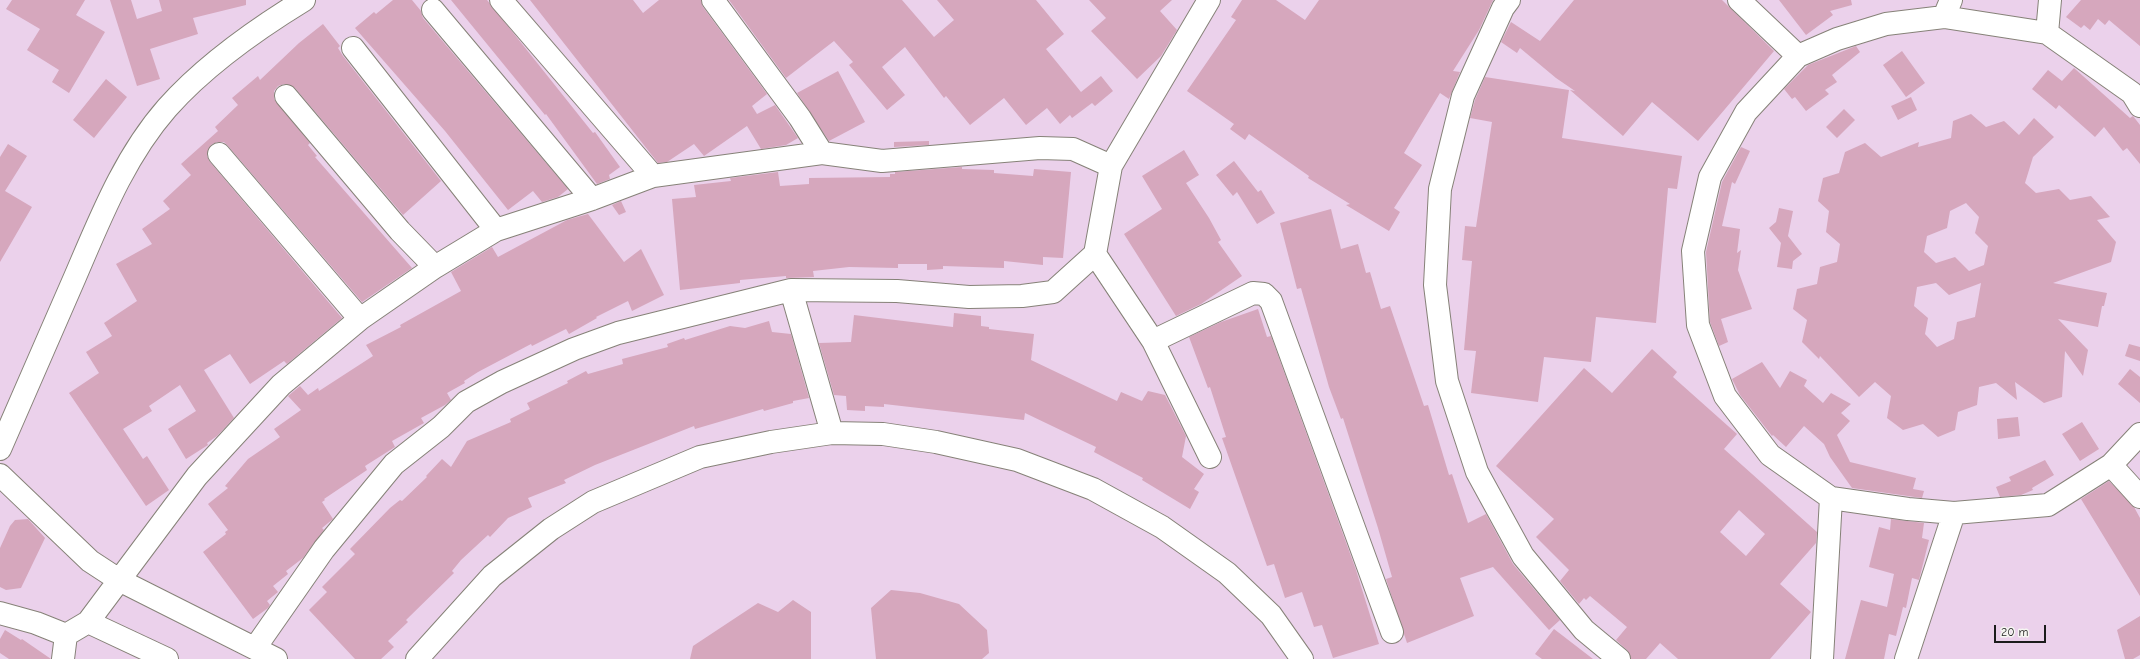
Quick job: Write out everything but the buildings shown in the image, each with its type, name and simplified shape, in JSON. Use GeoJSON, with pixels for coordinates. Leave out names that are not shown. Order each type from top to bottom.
{"type":"FeatureCollection","features":[{"type":"Feature","properties":{"kind":"street"},"geometry":{"type":"LineString","coordinates":[[0,449],[99,221],[126,166],[167,108],[214,63],[277,16],[304,0]]}},
{"type":"Feature","properties":{"kind":"street"},"geometry":{"type":"LineString","coordinates":[[501,0],[653,176]]}},
{"type":"Feature","properties":{"kind":"street"},"geometry":{"type":"LineString","coordinates":[[713,0],[800,118],[822,154]]}},
{"type":"Feature","properties":{"kind":"street"},"geometry":{"type":"LineString","coordinates":[[254,648],[324,549],[394,464],[441,427],[466,402],[502,382],[574,349],[618,333],[791,290],[897,291],[969,297],[1022,296],[1053,292],[1095,254],[1111,166],[1209,0]]}},
{"type":"Feature","properties":{"kind":"street"},"geometry":{"type":"LineString","coordinates":[[1509,0],[1503,8],[1463,96],[1440,189],[1435,285],[1447,381],[1477,472],[1523,556],[1584,630],[1619,659]]}},
{"type":"Feature","properties":{"kind":"street"},"geometry":{"type":"LineString","coordinates":[[1739,0],[1798,56]]}},
{"type":"Feature","properties":{"kind":"street"},"geometry":{"type":"LineString","coordinates":[[2047,33],[2050,0]]}},
{"type":"Feature","properties":{"kind":"street"},"geometry":{"type":"LineString","coordinates":[[2140,106],[2132,92],[2047,33],[1947,9],[1886,24],[1837,39],[1798,56],[1746,112],[1710,178],[1693,251],[1698,325],[1725,396],[1770,455],[1831,498],[1908,509],[1954,513],[2048,505],[2111,466],[2140,434]]}},
{"type":"Feature","properties":{"kind":"street"},"geometry":{"type":"LineString","coordinates":[[433,10],[592,199]]}},
{"type":"Feature","properties":{"kind":"street"},"geometry":{"type":"LineString","coordinates":[[353,48],[496,230]]}},
{"type":"Feature","properties":{"kind":"street"},"geometry":{"type":"LineString","coordinates":[[286,96],[400,231],[435,267]]}},
{"type":"Feature","properties":{"kind":"street"},"geometry":{"type":"LineString","coordinates":[[66,635],[88,622],[197,476],[281,385],[360,319],[435,267],[496,230],[592,199],[653,176],[822,154],[882,161],[1040,148],[1073,149],[1111,166]]}},
{"type":"Feature","properties":{"kind":"street"},"geometry":{"type":"LineString","coordinates":[[219,154],[360,319]]}},
{"type":"Feature","properties":{"kind":"street"},"geometry":{"type":"LineString","coordinates":[[1095,254],[1153,341],[1210,457]]}},
{"type":"Feature","properties":{"kind":"street"},"geometry":{"type":"LineString","coordinates":[[791,290],[832,433]]}},
{"type":"Feature","properties":{"kind":"street"},"geometry":{"type":"LineString","coordinates":[[1153,341],[1253,293],[1264,294],[1271,301],[1392,632]]}},
{"type":"Feature","properties":{"kind":"street"},"geometry":{"type":"LineString","coordinates":[[417,659],[492,576],[551,529],[593,502],[700,457],[771,442],[832,433],[883,434],[936,442],[1018,460],[1093,489],[1162,527],[1227,573],[1271,615],[1302,659]]}},
{"type":"Feature","properties":{"kind":"street"},"geometry":{"type":"LineString","coordinates":[[2111,466],[2140,497]]}},
{"type":"Feature","properties":{"kind":"street"},"geometry":{"type":"LineString","coordinates":[[0,475],[90,562],[119,580],[276,659]]}},
{"type":"Feature","properties":{"kind":"street"},"geometry":{"type":"LineString","coordinates":[[1822,659],[1831,498]]}},
{"type":"Feature","properties":{"kind":"street"},"geometry":{"type":"LineString","coordinates":[[1906,659],[1954,513]]}},
{"type":"Feature","properties":{"kind":"street"},"geometry":{"type":"LineString","coordinates":[[0,613],[36,623],[66,635]]}},
{"type":"Feature","properties":{"kind":"street"},"geometry":{"type":"LineString","coordinates":[[88,622],[167,659]]}},
{"type":"Feature","properties":{"kind":"street"},"geometry":{"type":"LineString","coordinates":[[63,659],[66,635]]}},
{"type":"Feature","properties":{"kind":"shaded area"},"geometry":{"type":"Polygon","coordinates":[[[0,0],[2140,0],[2140,659],[0,659],[0,0]]]}}]}
